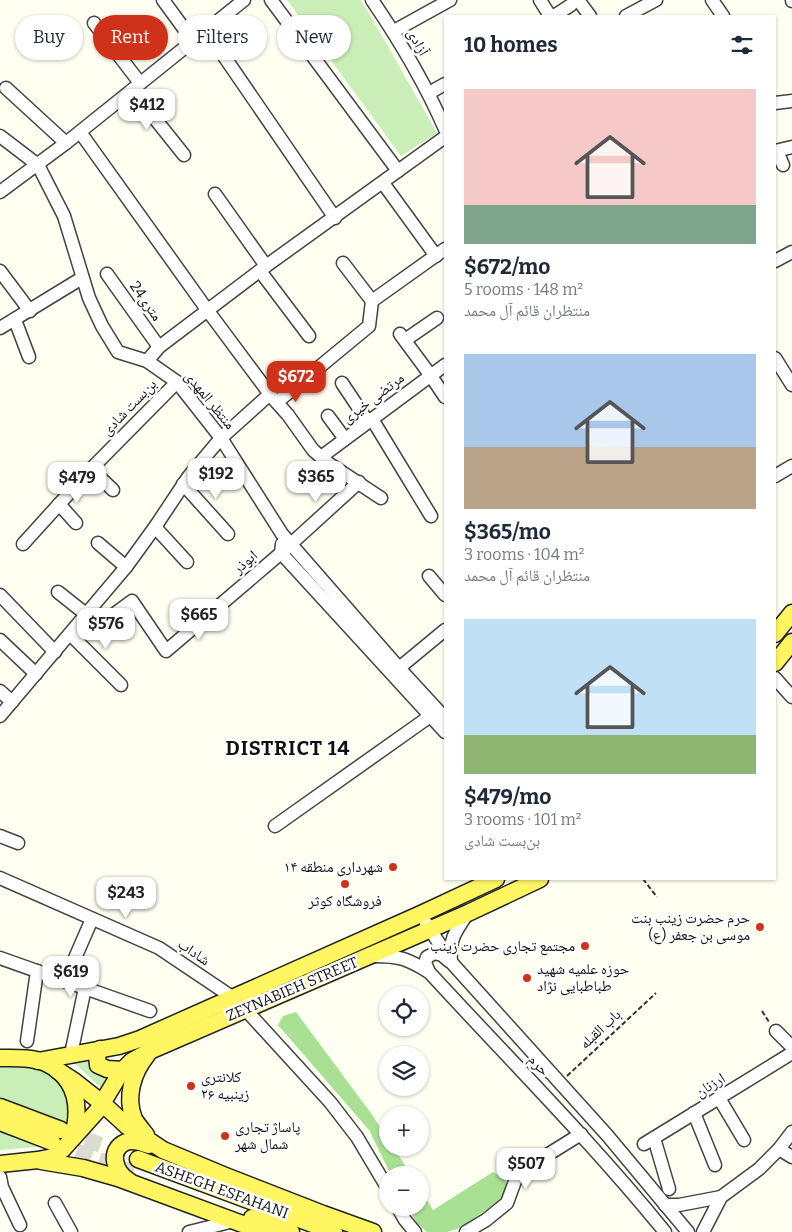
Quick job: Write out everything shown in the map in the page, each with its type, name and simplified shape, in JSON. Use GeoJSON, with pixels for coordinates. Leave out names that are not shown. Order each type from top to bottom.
{"type":"FeatureCollection","features":[{"type":"Feature","properties":{"kind":"main road"},"geometry":{"type":"LineString","coordinates":[[776,633],[792,613]]}},
{"type":"Feature","properties":{"kind":"main road"},"geometry":{"type":"LineString","coordinates":[[776,662],[792,642]]}},
{"type":"Feature","properties":{"kind":"main road","name":"ZEYNABIEH STREET"},"geometry":{"type":"LineString","coordinates":[[38,1061],[119,1046],[140,1038],[494,880]]}},
{"type":"Feature","properties":{"kind":"main road","name":"ZEYNABIEH STREET"},"geometry":{"type":"LineString","coordinates":[[38,1160],[53,1157],[64,1150],[62,1137],[102,1103],[132,1061],[152,1050],[430,930],[538,880]]}},
{"type":"Feature","properties":{"kind":"main road"},"geometry":{"type":"LineString","coordinates":[[100,1049],[97,1056],[98,1065],[107,1069],[124,1070]]}},
{"type":"Feature","properties":{"kind":"main road"},"geometry":{"type":"LineString","coordinates":[[152,1050],[137,1071],[130,1096],[135,1120],[156,1145]]}},
{"type":"Feature","properties":{"kind":"main road"},"geometry":{"type":"LineString","coordinates":[[0,1058],[46,1063],[74,1081],[102,1103],[126,1126],[156,1145],[223,1175],[373,1232]]}},
{"type":"Feature","properties":{"kind":"main road"},"geometry":{"type":"LineString","coordinates":[[57,1070],[72,1087],[77,1104],[77,1121],[62,1137]]}},
{"type":"Feature","properties":{"kind":"main road"},"geometry":{"type":"LineString","coordinates":[[0,1107],[62,1137]]}},
{"type":"Feature","properties":{"kind":"main road"},"geometry":{"type":"LineString","coordinates":[[0,1122],[62,1137]]}},
{"type":"Feature","properties":{"kind":"main road"},"geometry":{"type":"LineString","coordinates":[[148,1191],[126,1179],[117,1171],[114,1160],[115,1154],[126,1141],[138,1141],[156,1145]]}},
{"type":"Feature","properties":{"kind":"main road"},"geometry":{"type":"LineString","coordinates":[[0,1164],[38,1160],[83,1168],[118,1178],[148,1191],[264,1232]]}},
{"type":"Feature","properties":{"kind":"main road","name":"ASHEGH ESFAHANI"},"geometry":{"type":"LineString","coordinates":[[290,1232],[136,1166],[334,1232]]}},
{"type":"Feature","properties":{"kind":"street"},"geometry":{"type":"LineString","coordinates":[[162,0],[178,21]]}},
{"type":"Feature","properties":{"kind":"street"},"geometry":{"type":"LineString","coordinates":[[225,15],[244,0]]}},
{"type":"Feature","properties":{"kind":"street"},"geometry":{"type":"LineString","coordinates":[[271,0],[398,171]]}},
{"type":"Feature","properties":{"kind":"street","name":"آزادی"},"geometry":{"type":"LineString","coordinates":[[372,0],[394,31],[430,94],[444,126]]}},
{"type":"Feature","properties":{"kind":"street"},"geometry":{"type":"LineString","coordinates":[[540,0],[551,15]]}},
{"type":"Feature","properties":{"kind":"street"},"geometry":{"type":"LineString","coordinates":[[712,0],[722,15]]}},
{"type":"Feature","properties":{"kind":"street"},"geometry":{"type":"LineString","coordinates":[[628,15],[651,1]]}},
{"type":"Feature","properties":{"kind":"street"},"geometry":{"type":"LineString","coordinates":[[394,31],[442,2]]}},
{"type":"Feature","properties":{"kind":"street"},"geometry":{"type":"LineString","coordinates":[[554,15],[574,3],[589,15]]}},
{"type":"Feature","properties":{"kind":"street"},"geometry":{"type":"LineString","coordinates":[[0,192],[38,165],[178,53]]}},
{"type":"Feature","properties":{"kind":"street"},"geometry":{"type":"LineString","coordinates":[[118,60],[184,154]]}},
{"type":"Feature","properties":{"kind":"street"},"geometry":{"type":"LineString","coordinates":[[227,60],[336,218]]}},
{"type":"Feature","properties":{"kind":"street"},"geometry":{"type":"LineString","coordinates":[[430,94],[444,85]]}},
{"type":"Feature","properties":{"kind":"street"},"geometry":{"type":"LineString","coordinates":[[6,88],[66,142]]}},
{"type":"Feature","properties":{"kind":"street"},"geometry":{"type":"LineString","coordinates":[[80,132],[208,311],[312,450],[381,498]]}},
{"type":"Feature","properties":{"kind":"street"},"geometry":{"type":"LineString","coordinates":[[0,136],[38,165]]}},
{"type":"Feature","properties":{"kind":"street"},"geometry":{"type":"LineString","coordinates":[[147,361],[159,347],[444,138]]}},
{"type":"Feature","properties":{"kind":"street"},"geometry":{"type":"LineString","coordinates":[[783,165],[776,151],[792,147]]}},
{"type":"Feature","properties":{"kind":"street","name":"منتظر المهدی"},"geometry":{"type":"LineString","coordinates":[[38,165],[64,216],[89,298],[102,326],[118,352],[147,361],[177,382],[221,438],[286,539],[396,671],[438,714],[444,729]]}},
{"type":"Feature","properties":{"kind":"street"},"geometry":{"type":"LineString","coordinates":[[372,301],[440,252],[383,183]]}},
{"type":"Feature","properties":{"kind":"street"},"geometry":{"type":"LineString","coordinates":[[215,194],[309,336]]}},
{"type":"Feature","properties":{"kind":"street"},"geometry":{"type":"LineString","coordinates":[[776,260],[792,252]]}},
{"type":"Feature","properties":{"kind":"street"},"geometry":{"type":"LineString","coordinates":[[0,716],[126,567],[183,484],[221,438],[369,326],[372,301],[343,263]]}},
{"type":"Feature","properties":{"kind":"street"},"geometry":{"type":"LineString","coordinates":[[0,271],[30,311]]}},
{"type":"Feature","properties":{"kind":"street","name":"24متری"},"geometry":{"type":"LineString","coordinates":[[107,274],[159,347]]}},
{"type":"Feature","properties":{"kind":"street"},"geometry":{"type":"LineString","coordinates":[[0,328],[82,278]]}},
{"type":"Feature","properties":{"kind":"street"},"geometry":{"type":"LineString","coordinates":[[437,318],[403,337],[444,396]]}},
{"type":"Feature","properties":{"kind":"street"},"geometry":{"type":"LineString","coordinates":[[15,320],[30,358]]}},
{"type":"Feature","properties":{"kind":"street"},"geometry":{"type":"LineString","coordinates":[[776,360],[792,385]]}},
{"type":"Feature","properties":{"kind":"street","name":"مرتضی خیری"},"geometry":{"type":"LineString","coordinates":[[321,457],[444,366]]}},
{"type":"Feature","properties":{"kind":"street","name":"بن‌بست شادی"},"geometry":{"type":"LineString","coordinates":[[23,544],[91,469],[177,382]]}},
{"type":"Feature","properties":{"kind":"street"},"geometry":{"type":"LineString","coordinates":[[342,383],[370,421],[431,516]]}},
{"type":"Feature","properties":{"kind":"street"},"geometry":{"type":"LineString","coordinates":[[328,416],[345,440]]}},
{"type":"Feature","properties":{"kind":"street"},"geometry":{"type":"LineString","coordinates":[[776,475],[792,466]]}},
{"type":"Feature","properties":{"kind":"street"},"geometry":{"type":"LineString","coordinates":[[91,469],[113,490]]}},
{"type":"Feature","properties":{"kind":"street","name":"ابوذر"},"geometry":{"type":"LineString","coordinates":[[94,629],[132,601],[166,651],[281,553],[286,539],[359,482]]}},
{"type":"Feature","properties":{"kind":"street"},"geometry":{"type":"LineString","coordinates":[[183,484],[228,534]]}},
{"type":"Feature","properties":{"kind":"street"},"geometry":{"type":"LineString","coordinates":[[58,504],[76,523]]}},
{"type":"Feature","properties":{"kind":"street"},"geometry":{"type":"LineString","coordinates":[[155,527],[187,562]]}},
{"type":"Feature","properties":{"kind":"street"},"geometry":{"type":"LineString","coordinates":[[98,543],[126,567]]}},
{"type":"Feature","properties":{"kind":"street"},"geometry":{"type":"LineString","coordinates":[[281,553],[396,671],[444,631]]}},
{"type":"Feature","properties":{"kind":"street"},"geometry":{"type":"LineString","coordinates":[[429,576],[444,594]]}},
{"type":"Feature","properties":{"kind":"street"},"geometry":{"type":"LineString","coordinates":[[58,592],[87,615]]}},
{"type":"Feature","properties":{"kind":"street"},"geometry":{"type":"LineString","coordinates":[[0,594],[55,652]]}},
{"type":"Feature","properties":{"kind":"street"},"geometry":{"type":"LineString","coordinates":[[70,634],[121,685]]}},
{"type":"Feature","properties":{"kind":"street"},"geometry":{"type":"LineString","coordinates":[[0,640],[36,674]]}},
{"type":"Feature","properties":{"kind":"street"},"geometry":{"type":"LineString","coordinates":[[776,679],[792,697]]}},
{"type":"Feature","properties":{"kind":"street"},"geometry":{"type":"LineString","coordinates":[[0,690],[12,702]]}},
{"type":"Feature","properties":{"kind":"street"},"geometry":{"type":"LineString","coordinates":[[275,826],[438,714]]}},
{"type":"Feature","properties":{"kind":"street"},"geometry":{"type":"LineString","coordinates":[[0,836],[18,843]]}},
{"type":"Feature","properties":{"kind":"street","name":"شاداب"},"geometry":{"type":"LineString","coordinates":[[0,878],[159,948],[232,997]]}},
{"type":"Feature","properties":{"kind":"street"},"geometry":{"type":"LineString","coordinates":[[452,962],[450,948],[454,933],[468,913]]}},
{"type":"Feature","properties":{"kind":"street","name":"حرم"},"geometry":{"type":"LineString","coordinates":[[421,914],[452,962],[517,1037],[607,1135],[688,1232]]}},
{"type":"Feature","properties":{"kind":"street"},"geometry":{"type":"LineString","coordinates":[[65,981],[92,918]]}},
{"type":"Feature","properties":{"kind":"street"},"geometry":{"type":"LineString","coordinates":[[430,972],[425,963],[427,957],[435,953],[442,955],[452,962]]}},
{"type":"Feature","properties":{"kind":"street","name":"حرم"},"geometry":{"type":"LineString","coordinates":[[368,956],[396,956],[413,962],[430,972],[581,1134],[665,1232]]}},
{"type":"Feature","properties":{"kind":"street"},"geometry":{"type":"LineString","coordinates":[[0,958],[150,1011]]}},
{"type":"Feature","properties":{"kind":"street"},"geometry":{"type":"LineString","coordinates":[[27,1041],[37,971]]}},
{"type":"Feature","properties":{"kind":"street"},"geometry":{"type":"LineString","coordinates":[[70,1054],[85,988]]}},
{"type":"Feature","properties":{"kind":"street"},"geometry":{"type":"LineString","coordinates":[[245,1009],[330,1102],[357,1137],[379,1174]]}},
{"type":"Feature","properties":{"kind":"street"},"geometry":{"type":"LineString","coordinates":[[776,1031],[792,1047]]}},
{"type":"Feature","properties":{"kind":"street","name":"ارزنان"},"geometry":{"type":"LineString","coordinates":[[669,1189],[649,1141],[792,1053]]}},
{"type":"Feature","properties":{"kind":"street"},"geometry":{"type":"LineString","coordinates":[[719,1098],[744,1140]]}},
{"type":"Feature","properties":{"kind":"street"},"geometry":{"type":"LineString","coordinates":[[694,1114],[715,1165]]}},
{"type":"Feature","properties":{"kind":"street"},"geometry":{"type":"LineString","coordinates":[[716,1232],[705,1226],[721,1197],[759,1169],[779,1149],[792,1132]]}},
{"type":"Feature","properties":{"kind":"street"},"geometry":{"type":"LineString","coordinates":[[466,1232],[507,1204],[518,1173],[581,1134]]}},
{"type":"Feature","properties":{"kind":"street"},"geometry":{"type":"LineString","coordinates":[[779,1149],[792,1157]]}},
{"type":"Feature","properties":{"kind":"street"},"geometry":{"type":"LineString","coordinates":[[0,1178],[2,1187],[20,1225]]}},
{"type":"Feature","properties":{"kind":"street"},"geometry":{"type":"LineString","coordinates":[[664,1205],[678,1205],[721,1197]]}},
{"type":"Feature","properties":{"kind":"street"},"geometry":{"type":"LineString","coordinates":[[56,1203],[71,1232]]}},
{"type":"Feature","properties":{"kind":"street"},"geometry":{"type":"LineString","coordinates":[[403,1216],[415,1232]]}},
{"type":"Feature","properties":{"kind":"street"},"geometry":{"type":"LineString","coordinates":[[189,1232],[234,1220]]}},
{"type":"Feature","properties":{"kind":"path"},"geometry":{"type":"LineString","coordinates":[[644,880],[657,897]]}},
{"type":"Feature","properties":{"kind":"path","name":"باب القبله"},"geometry":{"type":"LineString","coordinates":[[560,1082],[656,993]]}},
{"type":"Feature","properties":{"kind":"green space"},"geometry":{"type":"Polygon","coordinates":[[[287,0],[360,0],[437,133],[401,156],[331,60],[351,60],[351,15],[298,15],[287,0]]]}},
{"type":"Feature","properties":{"kind":"green space"},"geometry":{"type":"Polygon","coordinates":[[[296,1012],[373,1116],[379,1125],[379,1150],[369,1130],[278,1025],[283,1016],[296,1012]]]}},
{"type":"Feature","properties":{"kind":"green space"},"geometry":{"type":"Polygon","coordinates":[[[91,1055],[112,1077],[102,1089],[69,1058],[91,1055]]]}},
{"type":"Feature","properties":{"kind":"green space"},"geometry":{"type":"Polygon","coordinates":[[[31,1067],[49,1075],[61,1087],[67,1102],[66,1122],[0,1097],[0,1068],[31,1067]]]}},
{"type":"Feature","properties":{"kind":"green space"},"geometry":{"type":"Polygon","coordinates":[[[0,1125],[51,1144],[0,1150],[0,1125]]]}},
{"type":"Feature","properties":{"kind":"green space"},"geometry":{"type":"Polygon","coordinates":[[[382,1156],[399,1156],[405,1166],[387,1166],[382,1156]]]}},
{"type":"Feature","properties":{"kind":"green space"},"geometry":{"type":"Polygon","coordinates":[[[493,1172],[505,1179],[507,1187],[505,1197],[460,1228],[447,1232],[427,1232],[417,1223],[413,1216],[429,1216],[429,1204],[433,1210],[493,1172]]]}},
{"type":"Feature","properties":{"kind":"tunnel"},"geometry":{"type":"LineString","coordinates":[[63,1131],[138,1159]]}},
{"type":"Feature","properties":{"kind":"tunnel"},"geometry":{"type":"LineString","coordinates":[[54,1143],[133,1173]]}},
{"type":"Feature","properties":{"kind":"place","name":"شهرداری منطقه ۱۴"},"geometry":{"type":"Point","coordinates":[393,867]}},
{"type":"Feature","properties":{"kind":"place","name":"فروشگاه کوثر"},"geometry":{"type":"Point","coordinates":[345,884]}},
{"type":"Feature","properties":{"kind":"place","name":"حرم حضرت زینب بنت موسی بن جعفر (ع)"},"geometry":{"type":"Point","coordinates":[760,927]}},
{"type":"Feature","properties":{"kind":"place","name":"مجتمع تجاری حضرت زینب"},"geometry":{"type":"Point","coordinates":[585,946]}},
{"type":"Feature","properties":{"kind":"place","name":"حوزه علمیه شهید طباطبایی نژاد"},"geometry":{"type":"Point","coordinates":[527,978]}},
{"type":"Feature","properties":{"kind":"place","name":"کلانتری ۲۶ زینبیه"},"geometry":{"type":"Point","coordinates":[191,1086]}},
{"type":"Feature","properties":{"kind":"place","name":"پاساژ تجاری شمال شهر"},"geometry":{"type":"Point","coordinates":[225,1136]}},
{"type":"Feature","properties":{"kind":"district","name":"DISTRICT 14"},"geometry":{"type":"Point","coordinates":[288,748]}}]}
